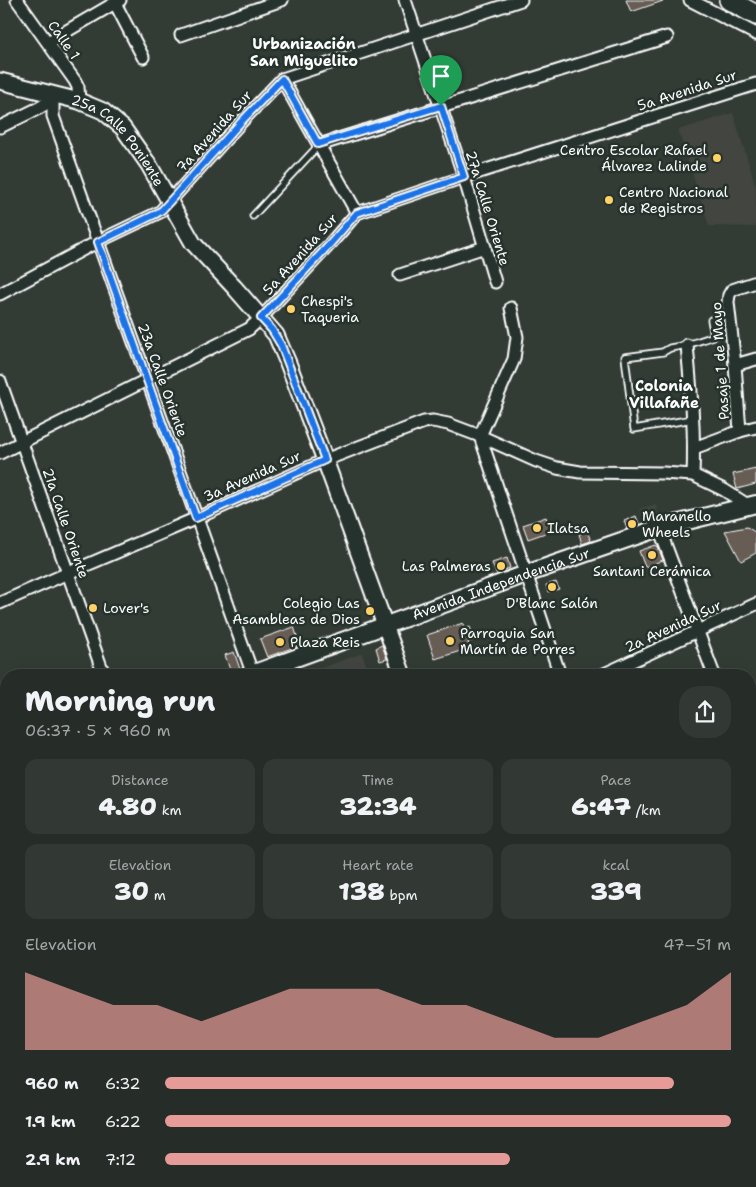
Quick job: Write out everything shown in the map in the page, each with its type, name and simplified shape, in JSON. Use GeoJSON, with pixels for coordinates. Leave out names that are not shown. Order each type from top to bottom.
{"type":"FeatureCollection","features":[{"type":"Feature","properties":{"kind":"highway"},"geometry":{"type":"LineString","coordinates":[[729,0],[756,15]]}},
{"type":"Feature","properties":{"kind":"main road","name":"Avenida Independencia Sur"},"geometry":{"type":"LineString","coordinates":[[265,669],[659,528],[754,508]]}},
{"type":"Feature","properties":{"kind":"street","name":"Calle 1"},"geometry":{"type":"LineString","coordinates":[[18,0],[75,81],[78,87],[79,101]]}},
{"type":"Feature","properties":{"kind":"street"},"geometry":{"type":"LineString","coordinates":[[181,35],[282,0]]}},
{"type":"Feature","properties":{"kind":"street","name":"27a Calle Oriente"},"geometry":{"type":"LineString","coordinates":[[405,0],[464,177],[495,282]]}},
{"type":"Feature","properties":{"kind":"street","name":"7a Avenida Sur"},"geometry":{"type":"LineString","coordinates":[[0,294],[98,242],[156,214],[282,79],[521,0]]}},
{"type":"Feature","properties":{"kind":"street"},"geometry":{"type":"LineString","coordinates":[[690,0],[756,34]]}},
{"type":"Feature","properties":{"kind":"street"},"geometry":{"type":"LineString","coordinates":[[48,42],[117,1],[142,57]]}},
{"type":"Feature","properties":{"kind":"street"},"geometry":{"type":"LineString","coordinates":[[318,144],[667,36]]}},
{"type":"Feature","properties":{"kind":"street"},"geometry":{"type":"LineString","coordinates":[[282,79],[357,213]]}},
{"type":"Feature","properties":{"kind":"street","name":"25a Calle Poniente"},"geometry":{"type":"LineString","coordinates":[[0,81],[79,101],[103,111],[123,128],[148,165],[193,242],[272,330],[281,345],[325,460],[401,669]]}},
{"type":"Feature","properties":{"kind":"street","name":"5a Avenida Sur"},"geometry":{"type":"LineString","coordinates":[[0,453],[244,332],[261,318],[357,213],[756,84]]}},
{"type":"Feature","properties":{"kind":"street"},"geometry":{"type":"LineString","coordinates":[[0,127],[44,105],[53,94]]}},
{"type":"Feature","properties":{"kind":"street","name":"23a Calle Oriente"},"geometry":{"type":"LineString","coordinates":[[53,94],[53,116],[249,669]]}},
{"type":"Feature","properties":{"kind":"street"},"geometry":{"type":"LineString","coordinates":[[400,275],[485,247]]}},
{"type":"Feature","properties":{"kind":"street","name":"Pasaje 1 de Mayo"},"geometry":{"type":"LineString","coordinates":[[740,431],[728,302],[732,290],[756,282]]}},
{"type":"Feature","properties":{"kind":"street"},"geometry":{"type":"LineString","coordinates":[[511,308],[518,337],[514,359],[480,436],[558,669]]}},
{"type":"Feature","properties":{"kind":"street"},"geometry":{"type":"LineString","coordinates":[[687,345],[693,418],[693,475]]}},
{"type":"Feature","properties":{"kind":"street"},"geometry":{"type":"LineString","coordinates":[[735,365],[756,359]]}},
{"type":"Feature","properties":{"kind":"street","name":"21a Calle Oriente"},"geometry":{"type":"LineString","coordinates":[[0,381],[102,669]]}},
{"type":"Feature","properties":{"kind":"street","name":"3a Avenida Sur"},"geometry":{"type":"LineString","coordinates":[[0,603],[325,460],[424,422],[433,421],[448,424],[557,468],[580,472],[664,472],[693,475],[724,490],[754,508]]}},
{"type":"Feature","properties":{"kind":"street"},"geometry":{"type":"LineString","coordinates":[[694,448],[756,427]]}},
{"type":"Feature","properties":{"kind":"street"},"geometry":{"type":"LineString","coordinates":[[659,528],[712,669]]}},
{"type":"Feature","properties":{"kind":"street","name":"2a Avenida Sur"},"geometry":{"type":"LineString","coordinates":[[615,669],[756,604]]}},
{"type":"Feature","properties":{"kind":"lane"},"geometry":{"type":"LineString","coordinates":[[254,216],[318,144]]}},
{"type":"Feature","properties":{"kind":"lane"},"geometry":{"type":"LineString","coordinates":[[693,418],[634,429],[626,356],[663,352],[670,348],[687,345],[714,336],[711,320]]}},
{"type":"Feature","properties":{"kind":"shaded area","name":"Centro Escolar Rafael Álvarez Lalinde"},"geometry":{"type":"Polygon","coordinates":[[[733,113],[756,187],[756,227],[709,226],[678,130],[733,113]]]}},
{"type":"Feature","properties":{"kind":"shaded area"},"geometry":{"type":"Polygon","coordinates":[[[656,504],[658,516],[644,521],[639,509],[656,504]]]}},
{"type":"Feature","properties":{"kind":"shaded area"},"geometry":{"type":"Polygon","coordinates":[[[362,653],[368,669],[319,669],[362,653]]]}},
{"type":"Feature","properties":{"kind":"building"},"geometry":{"type":"Polygon","coordinates":[[[626,0],[663,0],[663,1],[631,12],[626,0]]]}},
{"type":"Feature","properties":{"kind":"building"},"geometry":{"type":"Polygon","coordinates":[[[756,469],[756,484],[737,489],[733,474],[756,469]]]}},
{"type":"Feature","properties":{"kind":"building","name":"Maranello Wheels"},"geometry":{"type":"Polygon","coordinates":[[[636,516],[639,524],[627,529],[624,521],[636,516]]]}},
{"type":"Feature","properties":{"kind":"building","name":"Ilatsa"},"geometry":{"type":"Polygon","coordinates":[[[546,517],[551,531],[528,539],[523,525],[546,517]]]}},
{"type":"Feature","properties":{"kind":"building"},"geometry":{"type":"Polygon","coordinates":[[[747,527],[756,533],[756,553],[741,561],[725,531],[747,527]]]}},
{"type":"Feature","properties":{"kind":"building"},"geometry":{"type":"Polygon","coordinates":[[[587,531],[591,541],[582,544],[579,534],[587,531]]]}},
{"type":"Feature","properties":{"kind":"building","name":"Santani Cerámica"},"geometry":{"type":"Polygon","coordinates":[[[656,545],[663,560],[645,567],[639,551],[656,545]]]}},
{"type":"Feature","properties":{"kind":"building","name":"Las Palmeras"},"geometry":{"type":"Polygon","coordinates":[[[507,558],[510,568],[496,573],[492,563],[507,558]]]}},
{"type":"Feature","properties":{"kind":"building","name":"D'Blanc Salón"},"geometry":{"type":"Polygon","coordinates":[[[556,582],[559,589],[548,592],[546,585],[556,582]]]}},
{"type":"Feature","properties":{"kind":"building","name":"Parroquia San Martín de Porres"},"geometry":{"type":"Polygon","coordinates":[[[463,623],[464,629],[470,627],[475,640],[468,642],[470,648],[435,659],[427,635],[463,623]]]}},
{"type":"Feature","properties":{"kind":"building","name":"Plaza Reis"},"geometry":{"type":"Polygon","coordinates":[[[294,627],[300,645],[267,657],[260,639],[294,627]]]}},
{"type":"Feature","properties":{"kind":"building"},"geometry":{"type":"Polygon","coordinates":[[[382,645],[387,659],[380,661],[376,648],[382,645]]]}},
{"type":"Feature","properties":{"kind":"building"},"geometry":{"type":"Polygon","coordinates":[[[234,652],[240,669],[230,669],[225,655],[234,652]]]}},
{"type":"Feature","properties":{"kind":"place","name":"Centro Escolar Rafael Álvarez Lalinde"},"geometry":{"type":"Point","coordinates":[717,158]}},
{"type":"Feature","properties":{"kind":"place","name":"Centro Nacional de Registros"},"geometry":{"type":"Point","coordinates":[609,200]}},
{"type":"Feature","properties":{"kind":"place","name":"Chespi's Taqueria"},"geometry":{"type":"Point","coordinates":[291,309]}},
{"type":"Feature","properties":{"kind":"place","name":"Maranello Wheels"},"geometry":{"type":"Point","coordinates":[632,524]}},
{"type":"Feature","properties":{"kind":"place","name":"Ilatsa"},"geometry":{"type":"Point","coordinates":[537,528]}},
{"type":"Feature","properties":{"kind":"place","name":"Santani Cerámica"},"geometry":{"type":"Point","coordinates":[652,555]}},
{"type":"Feature","properties":{"kind":"place","name":"Las Palmeras"},"geometry":{"type":"Point","coordinates":[501,566]}},
{"type":"Feature","properties":{"kind":"place","name":"D'Blanc Salón"},"geometry":{"type":"Point","coordinates":[552,587]}},
{"type":"Feature","properties":{"kind":"place","name":"Lover's"},"geometry":{"type":"Point","coordinates":[93,608]}},
{"type":"Feature","properties":{"kind":"place","name":"Colegio Las Asambleas de Dios"},"geometry":{"type":"Point","coordinates":[370,611]}},
{"type":"Feature","properties":{"kind":"place","name":"Parroquia San Martín de Porres"},"geometry":{"type":"Point","coordinates":[450,641]}},
{"type":"Feature","properties":{"kind":"place","name":"Plaza Reis"},"geometry":{"type":"Point","coordinates":[280,642]}},
{"type":"Feature","properties":{"kind":"district","name":"Urbanización San Miguelito"},"geometry":{"type":"Point","coordinates":[304,52]}},
{"type":"Feature","properties":{"kind":"district","name":"Colonia Villafañe"},"geometry":{"type":"Point","coordinates":[664,394]}},
{"type":"Feature","properties":{"kind":"route"},"geometry":{"type":"LineString","coordinates":[[282,79],[318,144],[441,106],[464,177],[357,213],[261,318],[276,335],[281,345],[325,460],[196,518],[98,242],[162,210],[282,79]]}}]}
